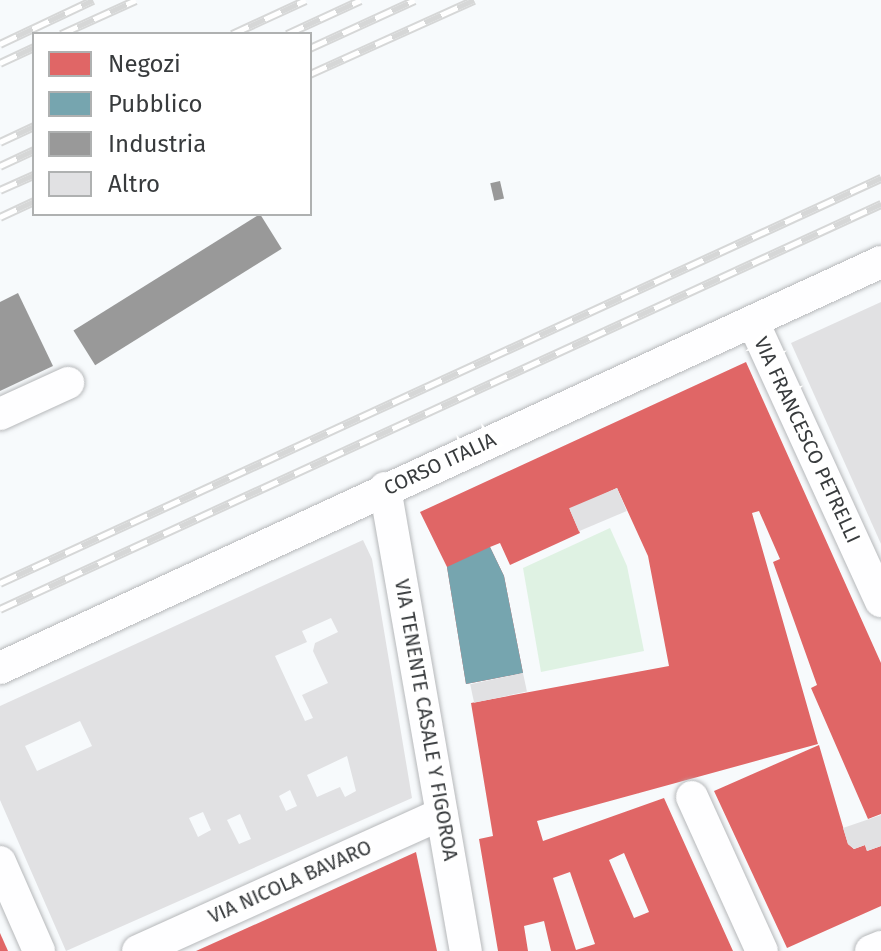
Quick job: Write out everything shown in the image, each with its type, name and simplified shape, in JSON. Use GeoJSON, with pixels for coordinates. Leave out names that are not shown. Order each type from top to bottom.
{"type":"FeatureCollection","features":[{"type":"Feature","properties":{"kind":"street","name":"CORSO ITALIA"},"geometry":{"type":"LineString","coordinates":[[0,668],[881,262]]}},
{"type":"Feature","properties":{"kind":"street","name":"VIA FRANCESCO PETRELLI"},"geometry":{"type":"LineString","coordinates":[[753,322],[881,601]]}},
{"type":"Feature","properties":{"kind":"street"},"geometry":{"type":"LineString","coordinates":[[0,414],[68,383]]}},
{"type":"Feature","properties":{"kind":"street","name":"VIA TENENTE CASALE Y FIGOROA"},"geometry":{"type":"LineString","coordinates":[[385,488],[466,951]]}},
{"type":"Feature","properties":{"kind":"street"},"geometry":{"type":"LineString","coordinates":[[692,797],[762,951]]}},
{"type":"Feature","properties":{"kind":"street","name":"VIA NICOLA BAVARO"},"geometry":{"type":"LineString","coordinates":[[138,951],[442,814]]}},
{"type":"Feature","properties":{"kind":"street"},"geometry":{"type":"LineString","coordinates":[[0,862],[39,951]]}},
{"type":"Feature","properties":{"kind":"street"},"geometry":{"type":"LineString","coordinates":[[871,951],[881,947]]}},
{"type":"Feature","properties":{"kind":"green space"},"geometry":{"type":"Polygon","coordinates":[[[610,528],[627,566],[644,651],[541,672],[523,568],[610,528]]]}},
{"type":"Feature","properties":{"kind":"building: Negozi"},"geometry":{"type":"Polygon","coordinates":[[[746,362],[881,663],[881,814],[868,819],[811,688],[817,685],[773,562],[780,559],[759,511],[752,513],[818,744],[537,821],[543,841],[664,798],[733,951],[551,951],[544,921],[524,926],[528,951],[498,951],[479,839],[493,836],[471,703],[669,666],[648,556],[617,488],[570,510],[580,533],[510,565],[500,543],[490,547],[504,576],[523,673],[466,684],[447,567],[420,512],[746,362]],[[624,853],[609,860],[634,918],[649,912],[624,853]],[[570,872],[553,878],[576,950],[595,944],[570,872]]]}},
{"type":"Feature","properties":{"kind":"building: Negozi"},"geometry":{"type":"Polygon","coordinates":[[[819,745],[848,844],[854,849],[865,845],[867,851],[881,846],[881,906],[787,948],[714,791],[819,745]]]}},
{"type":"Feature","properties":{"kind":"building: Negozi"},"geometry":{"type":"Polygon","coordinates":[[[416,852],[437,951],[196,951],[416,852]]]}},
{"type":"Feature","properties":{"kind":"building: Negozi"},"geometry":{"type":"Polygon","coordinates":[[[0,933],[8,951],[0,951],[0,933]]]}},
{"type":"Feature","properties":{"kind":"building: Pubblico"},"geometry":{"type":"Polygon","coordinates":[[[490,547],[504,576],[523,673],[466,684],[447,567],[490,547]]]}},
{"type":"Feature","properties":{"kind":"building: Industria"},"geometry":{"type":"Polygon","coordinates":[[[500,181],[504,199],[494,201],[490,183],[500,181]]]}},
{"type":"Feature","properties":{"kind":"building: Industria"},"geometry":{"type":"Polygon","coordinates":[[[261,216],[282,249],[95,365],[73,331],[261,216]]]}},
{"type":"Feature","properties":{"kind":"building: Industria"},"geometry":{"type":"Polygon","coordinates":[[[18,293],[53,366],[0,391],[0,302],[18,293]]]}},
{"type":"Feature","properties":{"kind":"building: Altro"},"geometry":{"type":"Polygon","coordinates":[[[881,302],[881,544],[791,343],[881,302]]]}},
{"type":"Feature","properties":{"kind":"building: Altro"},"geometry":{"type":"Polygon","coordinates":[[[617,488],[627,511],[579,531],[569,508],[617,488]]]}},
{"type":"Feature","properties":{"kind":"building: Altro"},"geometry":{"type":"Polygon","coordinates":[[[363,540],[372,559],[412,798],[66,951],[0,800],[0,706],[363,540]],[[331,618],[302,631],[307,642],[275,656],[305,721],[313,718],[302,695],[328,683],[313,651],[315,643],[338,632],[331,618]],[[80,721],[25,746],[37,771],[92,746],[80,721]],[[347,756],[307,775],[317,797],[340,787],[345,797],[356,791],[347,756]],[[290,790],[279,796],[286,811],[297,806],[290,790]],[[203,812],[189,818],[198,837],[211,830],[203,812]],[[240,814],[227,820],[239,844],[251,839],[240,814]]]}},
{"type":"Feature","properties":{"kind":"building: Altro"},"geometry":{"type":"Polygon","coordinates":[[[523,673],[527,692],[474,703],[470,684],[523,673]]]}},
{"type":"Feature","properties":{"kind":"building: Altro"},"geometry":{"type":"Polygon","coordinates":[[[881,815],[881,846],[867,851],[865,845],[854,849],[848,844],[843,828],[881,815]]]}},
{"type":"Feature","properties":{"kind":"railway"},"geometry":{"type":"LineString","coordinates":[[0,44],[93,0]]}},
{"type":"Feature","properties":{"kind":"railway"},"geometry":{"type":"LineString","coordinates":[[65,32],[136,0]]}},
{"type":"Feature","properties":{"kind":"railway"},"geometry":{"type":"LineString","coordinates":[[236,32],[306,0]]}},
{"type":"Feature","properties":{"kind":"railway"},"geometry":{"type":"LineString","coordinates":[[291,32],[361,0]]}},
{"type":"Feature","properties":{"kind":"railway"},"geometry":{"type":"LineString","coordinates":[[312,47],[415,0]]}},
{"type":"Feature","properties":{"kind":"railway"},"geometry":{"type":"LineString","coordinates":[[312,73],[474,0]]}},
{"type":"Feature","properties":{"kind":"railway"},"geometry":{"type":"LineString","coordinates":[[0,63],[32,48]]}},
{"type":"Feature","properties":{"kind":"railway"},"geometry":{"type":"LineString","coordinates":[[0,142],[32,127]]}},
{"type":"Feature","properties":{"kind":"railway"},"geometry":{"type":"LineString","coordinates":[[0,166],[32,151]]}},
{"type":"Feature","properties":{"kind":"railway"},"geometry":{"type":"LineString","coordinates":[[0,190],[32,176]]}},
{"type":"Feature","properties":{"kind":"railway"},"geometry":{"type":"LineString","coordinates":[[0,583],[881,178]]}},
{"type":"Feature","properties":{"kind":"railway"},"geometry":{"type":"LineString","coordinates":[[0,217],[32,202]]}},
{"type":"Feature","properties":{"kind":"railway"},"geometry":{"type":"LineString","coordinates":[[0,609],[881,204]]}}]}
